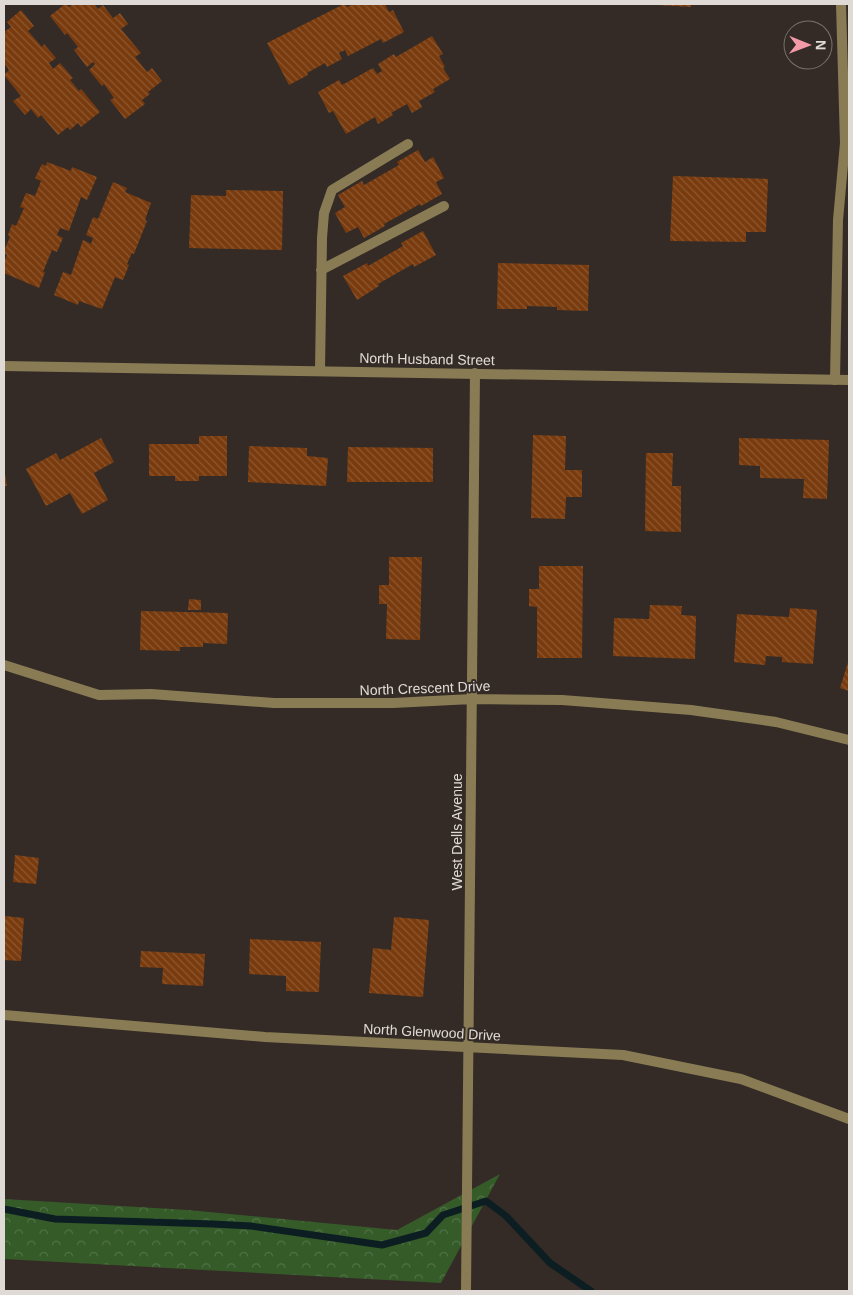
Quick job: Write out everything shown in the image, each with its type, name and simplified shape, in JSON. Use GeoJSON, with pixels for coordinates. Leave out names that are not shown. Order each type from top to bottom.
{"type":"FeatureCollection","features":[{"type":"Feature","properties":{"kind":"street"},"geometry":{"type":"LineString","coordinates":[[835,380],[838,220],[845,143],[841,4]]}},
{"type":"Feature","properties":{"kind":"street"},"geometry":{"type":"LineString","coordinates":[[320,371],[321,270],[324,213],[332,190],[408,144]]}},
{"type":"Feature","properties":{"kind":"street"},"geometry":{"type":"LineString","coordinates":[[321,270],[444,206]]}},
{"type":"Feature","properties":{"kind":"street","name":"North Husband Street"},"geometry":{"type":"LineString","coordinates":[[4,366],[849,380]]}},
{"type":"Feature","properties":{"kind":"street","name":"West Dells Avenue"},"geometry":{"type":"LineString","coordinates":[[466,1291],[475,373]]}},
{"type":"Feature","properties":{"kind":"street","name":"North Crescent Drive"},"geometry":{"type":"LineString","coordinates":[[4,664],[99,695],[151,694],[274,703],[393,703],[472,699],[562,700],[690,710],[776,722],[849,740]]}},
{"type":"Feature","properties":{"kind":"street","name":"North Glenwood Drive"},"geometry":{"type":"LineString","coordinates":[[4,1015],[265,1037],[623,1055],[741,1079],[849,1120]]}},
{"type":"Feature","properties":{"kind":"green space"},"geometry":{"type":"Polygon","coordinates":[[[500,1174],[441,1283],[4,1259],[4,1199],[188,1210],[397,1230],[500,1174]]]}},
{"type":"Feature","properties":{"kind":"building"},"geometry":{"type":"Polygon","coordinates":[[[65,4],[69,7],[73,4],[94,4],[98,9],[103,5],[113,18],[120,13],[128,24],[121,29],[141,53],[135,57],[147,72],[152,68],[162,81],[148,92],[150,94],[142,100],[145,104],[125,119],[110,100],[114,98],[104,84],[102,86],[89,70],[95,64],[93,62],[87,67],[74,50],[78,47],[67,33],[65,35],[50,16],[65,4]]]}},
{"type":"Feature","properties":{"kind":"building"},"geometry":{"type":"Polygon","coordinates":[[[344,4],[347,7],[354,4],[385,4],[389,12],[393,10],[404,32],[383,43],[381,39],[348,56],[345,50],[339,53],[342,59],[327,67],[325,63],[289,85],[267,43],[344,4]]]}},
{"type":"Feature","properties":{"kind":"building"},"geometry":{"type":"Polygon","coordinates":[[[691,4],[691,7],[657,5],[691,4]]]}},
{"type":"Feature","properties":{"kind":"building"},"geometry":{"type":"Polygon","coordinates":[[[21,10],[34,26],[28,31],[42,47],[44,44],[56,58],[49,63],[53,69],[60,63],[73,78],[70,80],[79,91],[81,89],[100,112],[81,127],[78,123],[70,130],[68,127],[58,135],[41,115],[38,118],[31,109],[25,115],[13,101],[21,96],[4,75],[9,70],[4,63],[4,32],[11,27],[7,22],[21,10]]]}},
{"type":"Feature","properties":{"kind":"building"},"geometry":{"type":"Polygon","coordinates":[[[432,36],[443,54],[439,56],[445,67],[443,68],[450,79],[433,89],[435,92],[419,101],[422,107],[412,113],[407,104],[391,113],[393,115],[378,124],[375,117],[346,134],[333,111],[329,113],[318,92],[339,80],[342,85],[373,68],[377,74],[382,71],[378,64],[394,54],[396,57],[432,36]]]}},
{"type":"Feature","properties":{"kind":"building"},"geometry":{"type":"Polygon","coordinates":[[[418,150],[425,162],[433,157],[444,178],[436,182],[442,194],[384,224],[385,226],[364,238],[358,227],[346,233],[335,213],[345,207],[338,195],[362,181],[364,185],[399,165],[397,162],[418,150]]]}},
{"type":"Feature","properties":{"kind":"building"},"geometry":{"type":"Polygon","coordinates":[[[47,162],[71,171],[72,167],[97,177],[87,200],[81,197],[69,231],[60,228],[57,235],[63,238],[57,252],[52,250],[39,288],[4,273],[4,262],[7,255],[4,251],[10,237],[8,235],[12,224],[16,226],[24,208],[20,207],[26,193],[35,196],[41,181],[35,178],[42,164],[46,166],[47,162]]]}},
{"type":"Feature","properties":{"kind":"building"},"geometry":{"type":"Polygon","coordinates":[[[673,176],[768,179],[766,232],[746,232],[746,242],[670,241],[673,176]]]}},
{"type":"Feature","properties":{"kind":"building"},"geometry":{"type":"Polygon","coordinates":[[[113,182],[127,188],[125,192],[151,203],[145,220],[147,221],[134,254],[132,253],[127,264],[129,265],[123,280],[115,277],[102,309],[79,301],[78,305],[54,295],[63,272],[71,275],[83,240],[91,244],[93,238],[86,235],[93,217],[98,219],[113,182]]]}},
{"type":"Feature","properties":{"kind":"building"},"geometry":{"type":"Polygon","coordinates":[[[226,190],[283,191],[282,250],[189,248],[191,195],[226,196],[226,190]]]}},
{"type":"Feature","properties":{"kind":"building"},"geometry":{"type":"Polygon","coordinates":[[[423,231],[436,255],[414,267],[413,264],[378,284],[379,286],[357,300],[343,276],[367,263],[368,266],[403,246],[401,243],[423,231]]]}},
{"type":"Feature","properties":{"kind":"building"},"geometry":{"type":"Polygon","coordinates":[[[498,263],[589,265],[588,311],[557,310],[557,307],[527,306],[527,309],[497,309],[498,263]]]}},
{"type":"Feature","properties":{"kind":"building"},"geometry":{"type":"Polygon","coordinates":[[[533,435],[566,436],[565,470],[582,470],[582,497],[566,497],[565,519],[531,518],[533,435]]]}},
{"type":"Feature","properties":{"kind":"building"},"geometry":{"type":"Polygon","coordinates":[[[199,436],[227,436],[227,476],[199,476],[199,481],[175,481],[175,476],[149,476],[149,444],[199,444],[199,436]]]}},
{"type":"Feature","properties":{"kind":"building"},"geometry":{"type":"Polygon","coordinates":[[[101,438],[114,462],[94,473],[108,500],[82,514],[70,493],[46,506],[26,469],[56,453],[60,460],[101,438]]]}},
{"type":"Feature","properties":{"kind":"building"},"geometry":{"type":"Polygon","coordinates":[[[739,438],[829,440],[827,499],[803,498],[804,479],[760,478],[760,466],[739,465],[739,438]]]}},
{"type":"Feature","properties":{"kind":"building"},"geometry":{"type":"Polygon","coordinates":[[[249,446],[307,448],[307,456],[328,458],[326,486],[248,482],[249,446]]]}},
{"type":"Feature","properties":{"kind":"building"},"geometry":{"type":"Polygon","coordinates":[[[348,447],[433,448],[433,482],[347,482],[348,447]]]}},
{"type":"Feature","properties":{"kind":"building"},"geometry":{"type":"Polygon","coordinates":[[[646,453],[673,453],[672,486],[681,486],[681,532],[645,531],[646,453]]]}},
{"type":"Feature","properties":{"kind":"building"},"geometry":{"type":"Polygon","coordinates":[[[4,468],[7,486],[4,486],[4,468]]]}},
{"type":"Feature","properties":{"kind":"building"},"geometry":{"type":"Polygon","coordinates":[[[389,557],[422,557],[420,640],[386,639],[387,604],[379,604],[379,585],[389,585],[389,557]]]}},
{"type":"Feature","properties":{"kind":"building"},"geometry":{"type":"Polygon","coordinates":[[[539,566],[583,566],[582,658],[537,658],[537,607],[529,606],[529,589],[539,589],[539,566]]]}},
{"type":"Feature","properties":{"kind":"building"},"geometry":{"type":"Polygon","coordinates":[[[189,599],[201,600],[201,610],[188,610],[189,599]]]}},
{"type":"Feature","properties":{"kind":"building"},"geometry":{"type":"Polygon","coordinates":[[[650,605],[682,606],[681,615],[696,616],[695,659],[613,656],[614,618],[649,619],[650,605]]]}},
{"type":"Feature","properties":{"kind":"building"},"geometry":{"type":"Polygon","coordinates":[[[790,608],[817,610],[813,664],[782,662],[782,657],[766,656],[765,665],[734,662],[737,614],[789,617],[790,608]]]}},
{"type":"Feature","properties":{"kind":"building"},"geometry":{"type":"Polygon","coordinates":[[[141,611],[228,613],[227,644],[203,643],[203,647],[180,647],[180,651],[140,650],[141,611]]]}},
{"type":"Feature","properties":{"kind":"building"},"geometry":{"type":"Polygon","coordinates":[[[849,659],[849,691],[840,688],[849,659]]]}},
{"type":"Feature","properties":{"kind":"building"},"geometry":{"type":"Polygon","coordinates":[[[15,855],[39,858],[36,884],[13,882],[15,855]]]}},
{"type":"Feature","properties":{"kind":"building"},"geometry":{"type":"Polygon","coordinates":[[[4,916],[24,918],[21,961],[4,960],[4,916]]]}},
{"type":"Feature","properties":{"kind":"building"},"geometry":{"type":"Polygon","coordinates":[[[394,917],[429,920],[423,997],[369,993],[373,948],[391,950],[394,917]]]}},
{"type":"Feature","properties":{"kind":"building"},"geometry":{"type":"Polygon","coordinates":[[[250,939],[321,942],[319,992],[286,991],[286,976],[249,974],[250,939]]]}},
{"type":"Feature","properties":{"kind":"building"},"geometry":{"type":"Polygon","coordinates":[[[141,951],[205,954],[203,986],[162,984],[163,968],[140,967],[141,951]]]}},
{"type":"Feature","properties":{"kind":"waterway"},"geometry":{"type":"LineString","coordinates":[[4,1209],[55,1219],[251,1226],[382,1245],[426,1233],[443,1215],[486,1201],[506,1216],[550,1263],[591,1291]]}}]}
